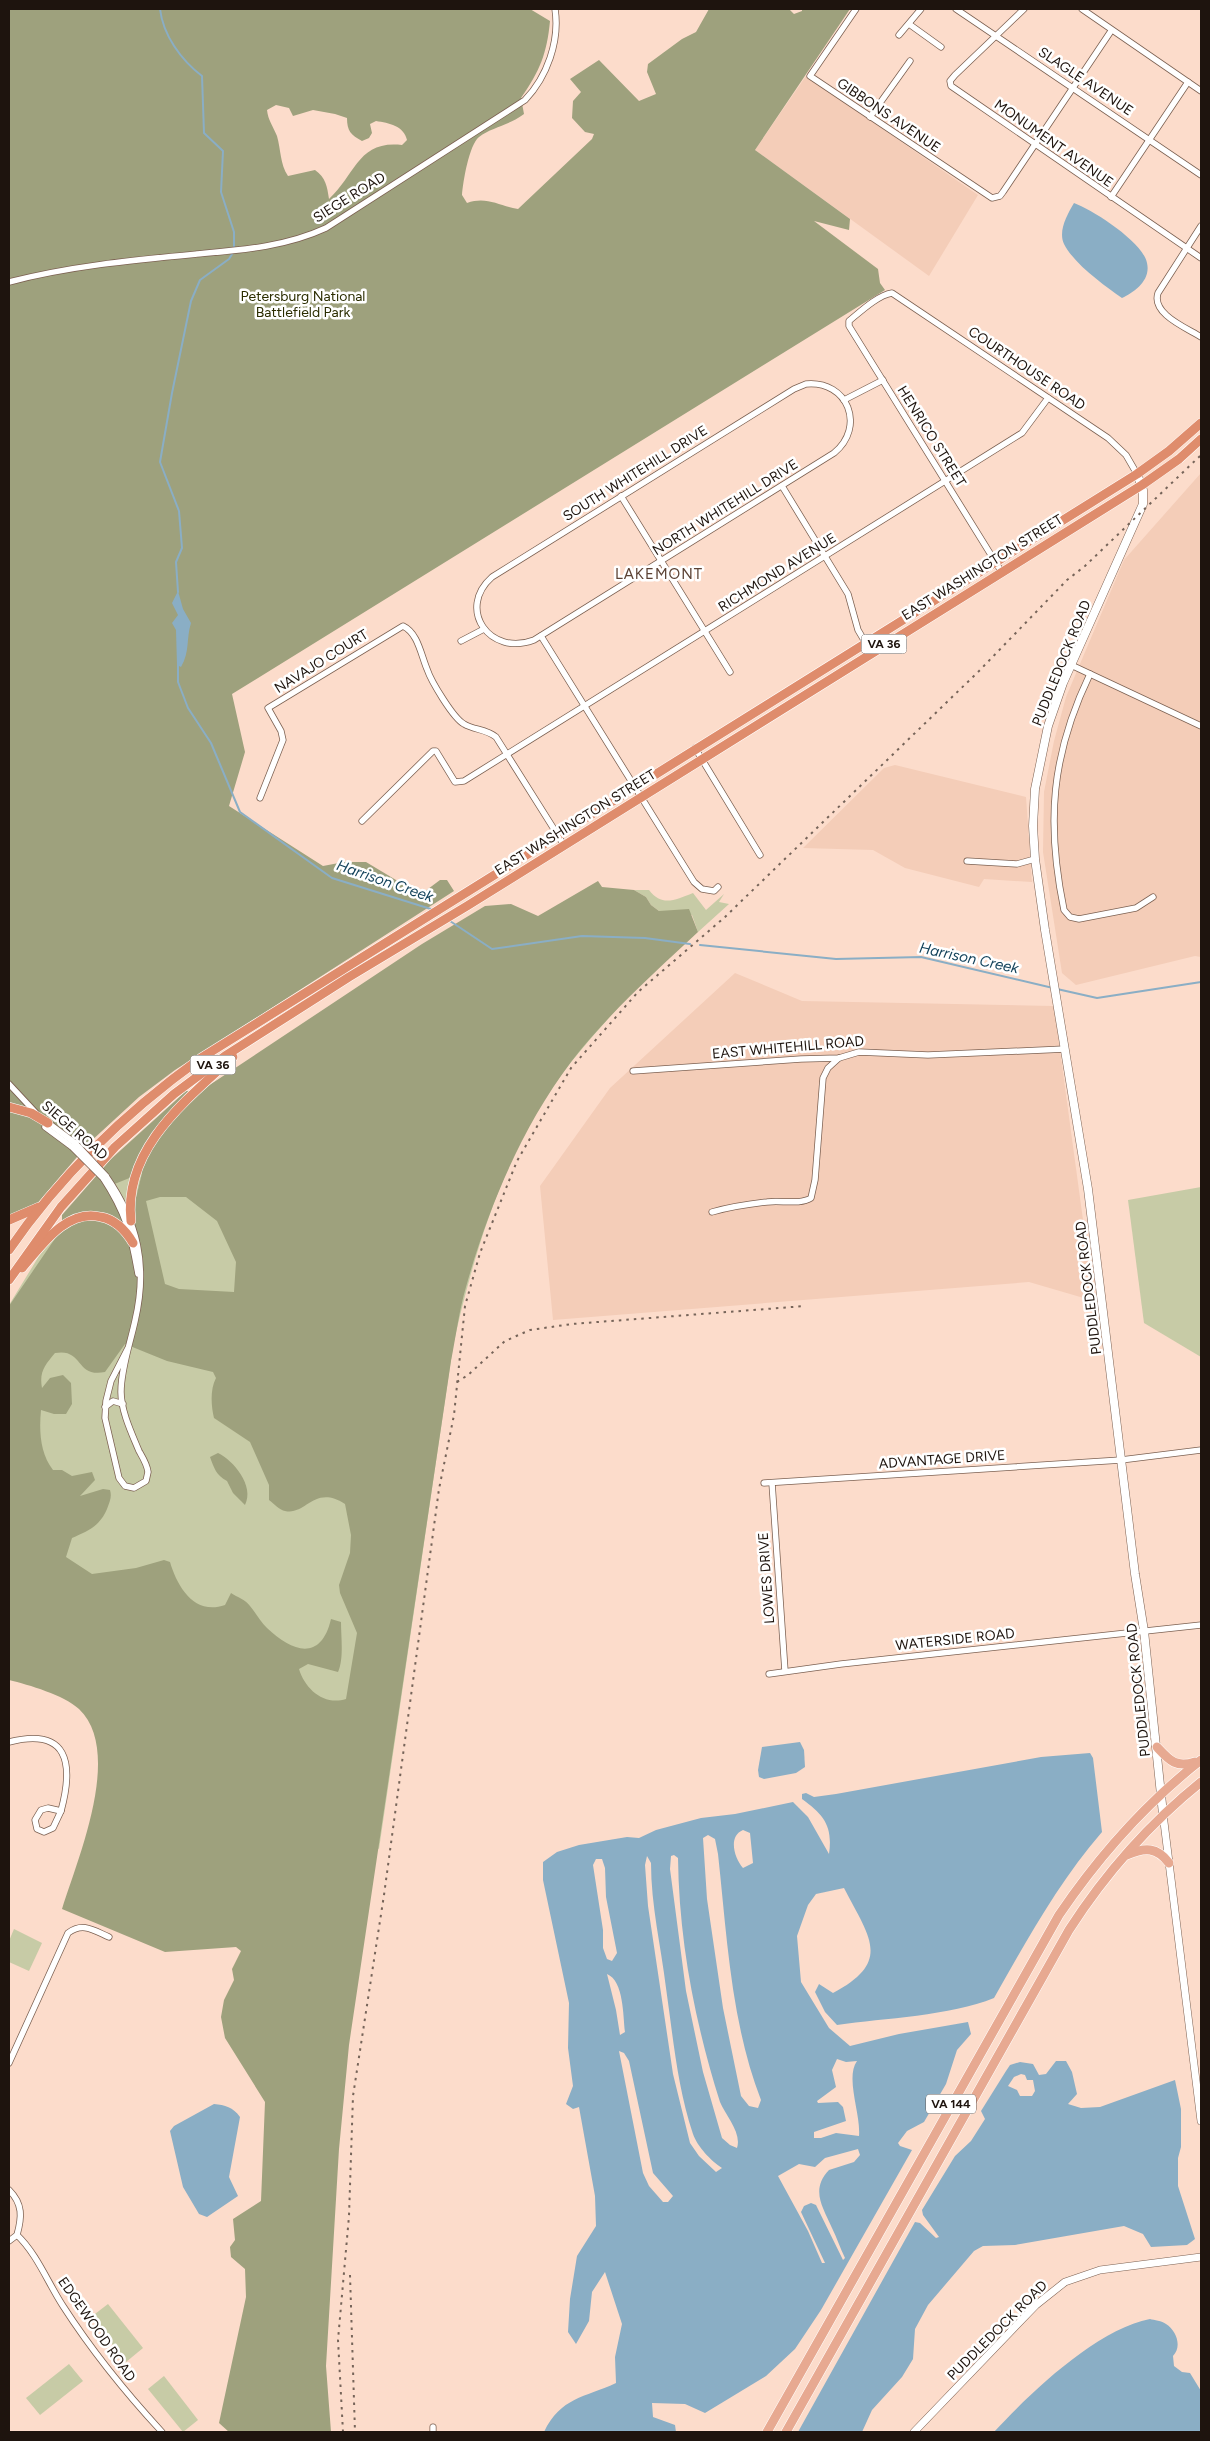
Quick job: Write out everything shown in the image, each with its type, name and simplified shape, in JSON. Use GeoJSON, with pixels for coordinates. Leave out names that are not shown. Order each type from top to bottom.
{"type":"FeatureCollection","features":[{"type":"Feature","properties":{"kind":"highway","name":"EAST WASHINGTON STREET"},"geometry":{"type":"LineString","coordinates":[[9,1250],[41,1206],[105,1136],[174,1078],[238,1034],[1137,474],[1169,452],[1201,423]]}},
{"type":"Feature","properties":{"kind":"highway","name":"EAST WASHINGTON STREET"},"geometry":{"type":"LineString","coordinates":[[9,1282],[61,1207],[115,1147],[174,1094],[253,1038],[1142,485],[1179,459],[1201,439]]}},
{"type":"Feature","properties":{"kind":"highway"},"geometry":{"type":"LineString","coordinates":[[132,1222],[130,1205],[133,1183],[152,1140],[188,1098],[253,1038]]}},
{"type":"Feature","properties":{"kind":"highway"},"geometry":{"type":"LineString","coordinates":[[9,1107],[31,1113],[47,1125]]}},
{"type":"Feature","properties":{"kind":"highway"},"geometry":{"type":"LineString","coordinates":[[9,1112],[47,1125]]}},
{"type":"Feature","properties":{"kind":"highway"},"geometry":{"type":"LineString","coordinates":[[9,1220],[41,1206]]}},
{"type":"Feature","properties":{"kind":"highway"},"geometry":{"type":"LineString","coordinates":[[9,1282],[48,1239],[76,1218],[90,1215],[108,1218],[122,1229],[133,1243]]}},
{"type":"Feature","properties":{"kind":"main road","name":"PUDDLEDOCK ROAD"},"geometry":{"type":"LineString","coordinates":[[1137,474],[1142,485],[1144,498],[1140,513],[1071,665],[1048,726],[1038,766],[1033,810],[1035,859],[1089,1198],[1144,1631],[1163,1814]]}},
{"type":"Feature","properties":{"kind":"main road"},"geometry":{"type":"LineString","coordinates":[[1157,1747],[1175,1764],[1188,1765],[1201,1761]]}},
{"type":"Feature","properties":{"kind":"main road","name":"VA 144"},"geometry":{"type":"LineString","coordinates":[[767,2432],[1059,1915],[1112,1844],[1160,1794],[1201,1761]]}},
{"type":"Feature","properties":{"kind":"main road","name":"VA 144"},"geometry":{"type":"LineString","coordinates":[[786,2432],[1064,1938],[1098,1887],[1124,1856],[1163,1814],[1201,1782]]}},
{"type":"Feature","properties":{"kind":"main road"},"geometry":{"type":"LineString","coordinates":[[1124,1856],[1150,1849],[1160,1853],[1169,1864]]}},
{"type":"Feature","properties":{"kind":"street","name":"SIEGE ROAD"},"geometry":{"type":"LineString","coordinates":[[9,282],[93,265],[242,251],[305,237],[326,228],[525,100],[538,84],[551,57],[556,23],[555,9]]}},
{"type":"Feature","properties":{"kind":"street","name":"GIBBONS AVENUE"},"geometry":{"type":"LineString","coordinates":[[856,9],[810,76],[990,198],[996,198],[1003,192],[1034,145]]}},
{"type":"Feature","properties":{"kind":"street"},"geometry":{"type":"LineString","coordinates":[[899,35],[921,9]]}},
{"type":"Feature","properties":{"kind":"street","name":"SLAGLE AVENUE"},"geometry":{"type":"LineString","coordinates":[[956,9],[1201,175]]}},
{"type":"Feature","properties":{"kind":"street"},"geometry":{"type":"LineString","coordinates":[[996,35],[1024,9]]}},
{"type":"Feature","properties":{"kind":"street"},"geometry":{"type":"LineString","coordinates":[[1082,9],[1111,31],[1201,91]]}},
{"type":"Feature","properties":{"kind":"street"},"geometry":{"type":"LineString","coordinates":[[908,24],[940,46]]}},
{"type":"Feature","properties":{"kind":"street"},"geometry":{"type":"LineString","coordinates":[[1034,145],[1111,31]]}},
{"type":"Feature","properties":{"kind":"street","name":"MONUMENT AVENUE"},"geometry":{"type":"LineString","coordinates":[[996,35],[955,75],[950,84],[1034,145],[1201,258]]}},
{"type":"Feature","properties":{"kind":"street"},"geometry":{"type":"LineString","coordinates":[[870,118],[910,61]]}},
{"type":"Feature","properties":{"kind":"street"},"geometry":{"type":"LineString","coordinates":[[1110,197],[1188,82]]}},
{"type":"Feature","properties":{"kind":"street"},"geometry":{"type":"LineString","coordinates":[[1201,226],[1158,293],[1158,307],[1201,338]]}},
{"type":"Feature","properties":{"kind":"street","name":"COURTHOUSE ROAD"},"geometry":{"type":"LineString","coordinates":[[848,324],[886,295],[892,294],[1120,448],[1137,474]]}},
{"type":"Feature","properties":{"kind":"street","name":"HENRICO STREET"},"geometry":{"type":"LineString","coordinates":[[848,324],[1001,571]]}},
{"type":"Feature","properties":{"kind":"street"},"geometry":{"type":"LineString","coordinates":[[844,400],[882,380]]}},
{"type":"Feature","properties":{"kind":"street","name":"SOUTH WHITEHILL DRIVE"},"geometry":{"type":"LineString","coordinates":[[484,629],[477,608],[480,592],[487,582],[621,496],[799,386],[820,384],[833,390],[844,400]]}},
{"type":"Feature","properties":{"kind":"street","name":"RICHMOND AVENUE"},"geometry":{"type":"LineString","coordinates":[[362,822],[433,751],[436,752],[455,782],[458,783],[585,707],[1022,433],[1048,398]]}},
{"type":"Feature","properties":{"kind":"street","name":"NORTH WHITEHILL DRIVE"},"geometry":{"type":"LineString","coordinates":[[484,629],[496,640],[512,644],[526,644],[834,454],[844,444],[851,423],[844,400]]}},
{"type":"Feature","properties":{"kind":"street"},"geometry":{"type":"LineString","coordinates":[[782,486],[848,594],[855,621],[871,652]]}},
{"type":"Feature","properties":{"kind":"street"},"geometry":{"type":"LineString","coordinates":[[621,496],[730,672]]}},
{"type":"Feature","properties":{"kind":"street","name":"NAVAJO COURT"},"geometry":{"type":"LineString","coordinates":[[260,798],[283,740],[281,731],[268,708],[400,626],[407,628],[421,649],[426,669],[456,718],[468,726],[490,733],[496,737],[508,754]]}},
{"type":"Feature","properties":{"kind":"street"},"geometry":{"type":"LineString","coordinates":[[461,641],[484,629]]}},
{"type":"Feature","properties":{"kind":"street"},"geometry":{"type":"LineString","coordinates":[[541,636],[694,882],[708,890],[714,891],[718,888]]}},
{"type":"Feature","properties":{"kind":"street"},"geometry":{"type":"LineString","coordinates":[[1071,665],[1201,726]]}},
{"type":"Feature","properties":{"kind":"street"},"geometry":{"type":"LineString","coordinates":[[1090,674],[1069,720],[1061,751],[1054,794],[1054,839],[1064,910],[1073,918],[1089,917],[1136,908],[1153,897]]}},
{"type":"Feature","properties":{"kind":"street"},"geometry":{"type":"LineString","coordinates":[[695,748],[760,855]]}},
{"type":"Feature","properties":{"kind":"street"},"geometry":{"type":"LineString","coordinates":[[508,754],[564,845]]}},
{"type":"Feature","properties":{"kind":"street"},"geometry":{"type":"LineString","coordinates":[[967,860],[1017,864],[1035,859]]}},
{"type":"Feature","properties":{"kind":"street","name":"EAST WHITEHILL ROAD"},"geometry":{"type":"LineString","coordinates":[[633,1071],[839,1058],[859,1052],[928,1054],[1065,1049]]}},
{"type":"Feature","properties":{"kind":"street"},"geometry":{"type":"LineString","coordinates":[[712,1212],[733,1207],[811,1198],[815,1180],[823,1078],[828,1068],[839,1058]]}},
{"type":"Feature","properties":{"kind":"street","name":"SIEGE ROAD"},"geometry":{"type":"LineString","coordinates":[[9,1084],[47,1125],[74,1145],[105,1177],[132,1222],[140,1255],[138,1307],[128,1348],[122,1386],[123,1404],[148,1472],[146,1481],[134,1488],[125,1486],[119,1478],[113,1459],[105,1407],[111,1381],[128,1348]]}},
{"type":"Feature","properties":{"kind":"street","name":"SIEGE ROAD"},"geometry":{"type":"LineString","coordinates":[[105,1177],[120,1207],[133,1243],[139,1284]]}},
{"type":"Feature","properties":{"kind":"street"},"geometry":{"type":"LineString","coordinates":[[105,1407],[113,1401],[123,1404]]}},
{"type":"Feature","properties":{"kind":"street","name":"ADVANTAGE DRIVE"},"geometry":{"type":"LineString","coordinates":[[764,1483],[1121,1460],[1201,1450]]}},
{"type":"Feature","properties":{"kind":"street","name":"LOWES DRIVE"},"geometry":{"type":"LineString","coordinates":[[772,1483],[785,1671]]}},
{"type":"Feature","properties":{"kind":"street","name":"WATERSIDE ROAD"},"geometry":{"type":"LineString","coordinates":[[768,1674],[1201,1625]]}},
{"type":"Feature","properties":{"kind":"street"},"geometry":{"type":"LineString","coordinates":[[9,1742],[35,1737],[50,1741],[60,1748],[67,1769],[67,1785],[61,1811],[50,1830],[44,1832],[37,1828],[36,1820],[41,1810],[48,1808],[61,1811]]}},
{"type":"Feature","properties":{"kind":"street","name":"PUDDLEDOCK ROAD"},"geometry":{"type":"LineString","coordinates":[[1163,1814],[1198,2061],[1201,2121]]}},
{"type":"Feature","properties":{"kind":"street"},"geometry":{"type":"LineString","coordinates":[[9,2063],[68,1933],[76,1927],[84,1926],[109,1937]]}},
{"type":"Feature","properties":{"kind":"street"},"geometry":{"type":"LineString","coordinates":[[9,2190],[15,2197],[21,2210],[17,2235],[9,2240]]}},
{"type":"Feature","properties":{"kind":"street","name":"EDGEWOOD ROAD"},"geometry":{"type":"LineString","coordinates":[[17,2235],[25,2244],[84,2337],[132,2401],[162,2432]]}},
{"type":"Feature","properties":{"kind":"street","name":"PUDDLEDOCK ROAD"},"geometry":{"type":"LineString","coordinates":[[914,2432],[1036,2305],[1065,2282],[1100,2270],[1201,2257]]}},
{"type":"Feature","properties":{"kind":"shaded area"},"geometry":{"type":"Polygon","coordinates":[[[806,76],[978,195],[929,276],[755,150],[806,76]]]}},
{"type":"Feature","properties":{"kind":"shaded area"},"geometry":{"type":"Polygon","coordinates":[[[1201,473],[1201,957],[1195,956],[1076,985],[1062,973],[1043,852],[1044,792],[1054,741],[1066,697],[1124,560],[1201,473]]]}},
{"type":"Feature","properties":{"kind":"shaded area"},"geometry":{"type":"Polygon","coordinates":[[[895,765],[1026,797],[1032,882],[984,879],[979,887],[905,868],[873,850],[803,848],[884,768],[895,765]]]}},
{"type":"Feature","properties":{"kind":"shaded area"},"geometry":{"type":"Polygon","coordinates":[[[735,973],[802,1001],[1054,1006],[1094,1301],[1029,1282],[553,1320],[540,1186],[610,1088],[735,973]]]}},
{"type":"Feature","properties":{"kind":"green space","name":"Petersburg National Battlefield Park"},"geometry":{"type":"Polygon","coordinates":[[[9,9],[530,9],[550,21],[542,61],[521,98],[524,114],[489,131],[475,141],[467,164],[462,195],[467,203],[487,201],[518,209],[592,139],[594,134],[585,132],[572,118],[573,101],[581,92],[570,79],[599,60],[639,101],[656,94],[647,72],[648,64],[682,39],[696,32],[709,9],[789,9],[794,14],[802,11],[802,9],[850,9],[755,150],[850,219],[849,230],[814,221],[878,269],[880,283],[885,290],[232,694],[245,752],[229,806],[323,866],[344,862],[366,862],[411,889],[424,892],[440,880],[447,880],[454,891],[175,1070],[139,1097],[89,1143],[29,1213],[9,1216],[9,9]],[[276,105],[267,110],[277,136],[285,171],[288,176],[315,170],[322,176],[328,190],[329,199],[367,153],[387,145],[402,145],[407,140],[403,131],[399,128],[376,121],[370,124],[372,133],[369,138],[362,141],[350,132],[347,118],[313,110],[293,116],[289,108],[276,105]]]}},
{"type":"Feature","properties":{"kind":"green space"},"geometry":{"type":"Polygon","coordinates":[[[598,881],[602,887],[634,890],[646,897],[651,905],[659,911],[689,909],[698,932],[600,1027],[553,1087],[537,1113],[508,1169],[475,1257],[461,1305],[451,1361],[349,2045],[339,2149],[326,2366],[331,2432],[229,2432],[219,2423],[246,2297],[245,2269],[231,2257],[230,2247],[235,2240],[233,2219],[261,2201],[265,2102],[225,2038],[221,2017],[224,2000],[234,1980],[232,1969],[241,1951],[236,1947],[165,1952],[62,1909],[86,1836],[93,1807],[97,1778],[97,1751],[92,1728],[79,1709],[73,1704],[56,1695],[9,1680],[9,1306],[67,1221],[62,1220],[62,1215],[111,1159],[186,1091],[199,1092],[422,944],[485,906],[511,904],[538,916],[598,881]],[[142,1173],[107,1187],[135,1226],[135,1202],[142,1173]],[[160,1197],[146,1201],[165,1284],[179,1289],[234,1292],[236,1262],[217,1221],[186,1197],[160,1197]],[[125,1344],[105,1372],[95,1373],[89,1371],[71,1355],[55,1353],[46,1365],[41,1377],[42,1388],[50,1378],[63,1375],[71,1383],[72,1404],[66,1414],[54,1414],[41,1410],[41,1442],[45,1456],[53,1470],[62,1470],[72,1476],[92,1472],[95,1480],[80,1496],[103,1489],[110,1490],[111,1492],[109,1504],[101,1520],[88,1530],[72,1538],[66,1557],[92,1574],[136,1568],[164,1560],[170,1562],[182,1589],[196,1603],[214,1607],[225,1605],[231,1593],[244,1600],[277,1636],[286,1643],[296,1647],[305,1649],[313,1647],[320,1642],[326,1633],[331,1619],[341,1622],[342,1654],[338,1672],[308,1664],[299,1669],[306,1683],[316,1694],[330,1700],[346,1699],[357,1633],[340,1593],[339,1585],[350,1553],[351,1535],[345,1504],[326,1497],[311,1502],[299,1509],[285,1511],[269,1500],[269,1485],[250,1442],[214,1418],[212,1398],[216,1378],[213,1372],[167,1361],[125,1344]]]}},
{"type":"Feature","properties":{"kind":"green space"},"geometry":{"type":"Polygon","coordinates":[[[634,890],[649,890],[659,899],[664,900],[675,900],[693,893],[706,910],[724,894],[719,902],[729,904],[698,932],[692,915],[659,911],[651,905],[646,897],[634,890]]]}},
{"type":"Feature","properties":{"kind":"green space"},"geometry":{"type":"Polygon","coordinates":[[[654,967],[582,1049],[549,1092],[529,1126],[512,1161],[496,1197],[483,1234],[453,1346],[379,1849],[9,1656],[9,1305],[39,1256],[62,1226],[210,1085],[366,986],[654,967]]]}},
{"type":"Feature","properties":{"kind":"green space"},"geometry":{"type":"Polygon","coordinates":[[[1201,1187],[1201,1357],[1144,1323],[1128,1200],[1201,1187]]]}},
{"type":"Feature","properties":{"kind":"green space"},"geometry":{"type":"Polygon","coordinates":[[[218,1453],[230,1461],[241,1474],[247,1490],[245,1505],[233,1493],[227,1481],[214,1468],[210,1457],[218,1453]]]}},
{"type":"Feature","properties":{"kind":"green space"},"geometry":{"type":"Polygon","coordinates":[[[14,1929],[42,1943],[29,1971],[9,1962],[9,1941],[14,1929]]]}},
{"type":"Feature","properties":{"kind":"green space"},"geometry":{"type":"Polygon","coordinates":[[[108,2304],[143,2348],[126,2362],[91,2317],[108,2304]]]}},
{"type":"Feature","properties":{"kind":"green space"},"geometry":{"type":"Polygon","coordinates":[[[69,2364],[83,2381],[40,2415],[26,2398],[69,2364]]]}},
{"type":"Feature","properties":{"kind":"green space"},"geometry":{"type":"Polygon","coordinates":[[[164,2376],[198,2420],[183,2432],[148,2389],[164,2376]]]}},
{"type":"Feature","properties":{"kind":"water"},"geometry":{"type":"Polygon","coordinates":[[[1074,203],[1093,212],[1137,246],[1147,263],[1148,269],[1147,275],[1137,289],[1122,298],[1082,267],[1069,252],[1062,239],[1062,234],[1066,218],[1074,203]]]}},
{"type":"Feature","properties":{"kind":"water"},"geometry":{"type":"Polygon","coordinates":[[[178,591],[183,609],[191,623],[186,656],[181,667],[177,665],[176,630],[172,623],[178,615],[172,603],[178,591]]]}},
{"type":"Feature","properties":{"kind":"water"},"geometry":{"type":"Polygon","coordinates":[[[800,1742],[804,1750],[805,1767],[796,1773],[764,1779],[759,1777],[758,1770],[762,1747],[800,1742]]]}},
{"type":"Feature","properties":{"kind":"water"},"geometry":{"type":"Polygon","coordinates":[[[1090,1753],[1093,1758],[1102,1832],[1057,1892],[994,1998],[938,2013],[837,2025],[825,2012],[815,1992],[819,1984],[833,1993],[852,1981],[864,1970],[869,1959],[870,1947],[867,1934],[844,1888],[816,1894],[808,1905],[797,1936],[801,1982],[829,2028],[850,2046],[899,2034],[968,2022],[971,2034],[957,2050],[946,2084],[924,2122],[907,2131],[898,2143],[900,2146],[912,2150],[821,2310],[795,2349],[766,2376],[705,2413],[685,2404],[652,2403],[653,2417],[675,2425],[676,2432],[544,2432],[551,2420],[566,2405],[616,2383],[615,2357],[622,2324],[605,2272],[592,2292],[589,2321],[576,2344],[568,2332],[570,2299],[577,2256],[596,2226],[595,2196],[579,2107],[573,2109],[566,2104],[573,2086],[568,2048],[569,2003],[543,1880],[543,1862],[557,1852],[579,1845],[627,1837],[639,1838],[656,1830],[701,1818],[735,1814],[793,1802],[808,1817],[829,1854],[830,1836],[825,1822],[816,1810],[802,1799],[802,1794],[806,1793],[814,1797],[836,1794],[1041,1757],[1090,1753]],[[743,1830],[735,1837],[735,1853],[743,1868],[753,1863],[750,1833],[743,1830]],[[708,1835],[703,1838],[707,1899],[723,2008],[741,2096],[749,2106],[758,2108],[761,2100],[743,2041],[732,1979],[718,1854],[715,1839],[708,1835]],[[674,1855],[671,1856],[670,1869],[686,1991],[703,2072],[722,2138],[737,2148],[737,2136],[720,2102],[696,2012],[681,1920],[678,1858],[674,1855]],[[647,1856],[645,1865],[648,1906],[673,2074],[690,2143],[699,2156],[716,2172],[722,2168],[705,2153],[695,2139],[683,2098],[654,1910],[651,1863],[647,1856]],[[596,1859],[593,1865],[603,1930],[603,1948],[607,1959],[612,1961],[617,1953],[606,1897],[605,1868],[602,1859],[596,1859]],[[607,1974],[616,2010],[620,2035],[625,2032],[622,2000],[617,1984],[607,1974]],[[619,2051],[643,2173],[649,2186],[663,2202],[668,2202],[673,2196],[653,2173],[629,2061],[624,2053],[619,2051]],[[837,2059],[832,2070],[836,2087],[817,2101],[818,2103],[838,2102],[843,2107],[846,2121],[814,2132],[814,2138],[821,2138],[836,2133],[859,2136],[853,2086],[854,2068],[857,2061],[846,2062],[837,2059]],[[858,2149],[825,2158],[815,2167],[799,2164],[778,2176],[808,2231],[822,2263],[825,2263],[801,2212],[804,2206],[811,2203],[816,2205],[843,2260],[845,2258],[822,2206],[819,2192],[823,2177],[829,2170],[854,2162],[860,2155],[858,2149]]]}},
{"type":"Feature","properties":{"kind":"water"},"geometry":{"type":"Polygon","coordinates":[[[1056,2061],[1066,2061],[1072,2072],[1077,2094],[1068,2104],[1081,2108],[1100,2107],[1175,2080],[1181,2109],[1178,2186],[1195,2239],[1187,2245],[1151,2247],[1143,2234],[1124,2226],[1015,2245],[983,2246],[974,2251],[928,2305],[915,2329],[913,2359],[902,2377],[872,2410],[862,2432],[798,2432],[915,2222],[920,2223],[936,2238],[939,2237],[923,2215],[922,2210],[955,2156],[971,2141],[985,2119],[981,2111],[1010,2065],[1020,2062],[1033,2064],[1039,2075],[1046,2074],[1056,2061]],[[1021,2074],[1014,2077],[1008,2086],[1017,2090],[1020,2096],[1032,2096],[1035,2091],[1033,2080],[1027,2080],[1025,2075],[1021,2074]]]}},
{"type":"Feature","properties":{"kind":"water"},"geometry":{"type":"Polygon","coordinates":[[[214,2104],[228,2107],[240,2117],[229,2177],[238,2196],[207,2217],[199,2214],[183,2187],[170,2131],[174,2126],[214,2104]]]}},
{"type":"Feature","properties":{"kind":"water"},"geometry":{"type":"Polygon","coordinates":[[[1150,2319],[1164,2323],[1173,2331],[1178,2344],[1173,2356],[1174,2366],[1182,2372],[1190,2373],[1201,2391],[1201,2432],[994,2432],[1045,2382],[1087,2349],[1108,2335],[1130,2325],[1150,2319]]]}},
{"type":"Feature","properties":{"kind":"waterway"},"geometry":{"type":"LineString","coordinates":[[160,9],[165,28],[174,46],[180,55],[202,76],[204,133],[223,151],[221,192],[234,232],[234,251],[229,259],[200,280],[191,301],[160,462],[179,511],[182,548],[176,562],[178,592]]}},
{"type":"Feature","properties":{"kind":"waterway","name":"Harrison Creek"},"geometry":{"type":"LineString","coordinates":[[178,664],[178,682],[188,708],[211,743],[240,812],[332,878],[434,910]]}},
{"type":"Feature","properties":{"kind":"waterway","name":"Harrison Creek"},"geometry":{"type":"LineString","coordinates":[[450,921],[492,949],[582,936],[645,938],[690,944]]}},
{"type":"Feature","properties":{"kind":"waterway","name":"Harrison Creek"},"geometry":{"type":"LineString","coordinates":[[700,945],[836,959],[921,957],[1053,988]]}},
{"type":"Feature","properties":{"kind":"waterway","name":"Harrison Creek"},"geometry":{"type":"LineString","coordinates":[[1057,989],[1097,998],[1201,982]]}},
{"type":"Feature","properties":{"kind":"railway"},"geometry":{"type":"LineString","coordinates":[[343,2432],[338,2340],[349,2216],[353,2096],[384,1895],[439,1489],[454,1415],[465,1306],[480,1253],[517,1161],[571,1068],[638,992],[725,917],[979,671],[1067,580],[1085,566],[1201,455]]}},
{"type":"Feature","properties":{"kind":"railway"},"geometry":{"type":"LineString","coordinates":[[457,1382],[468,1375],[505,1341],[530,1330],[572,1324],[805,1306]]}},
{"type":"Feature","properties":{"kind":"railway"},"geometry":{"type":"LineString","coordinates":[[350,2275],[355,2432]]}},
{"type":"Feature","properties":{"kind":"district","name":"LAKEMONT"},"geometry":{"type":"Point","coordinates":[659,574]}}]}
